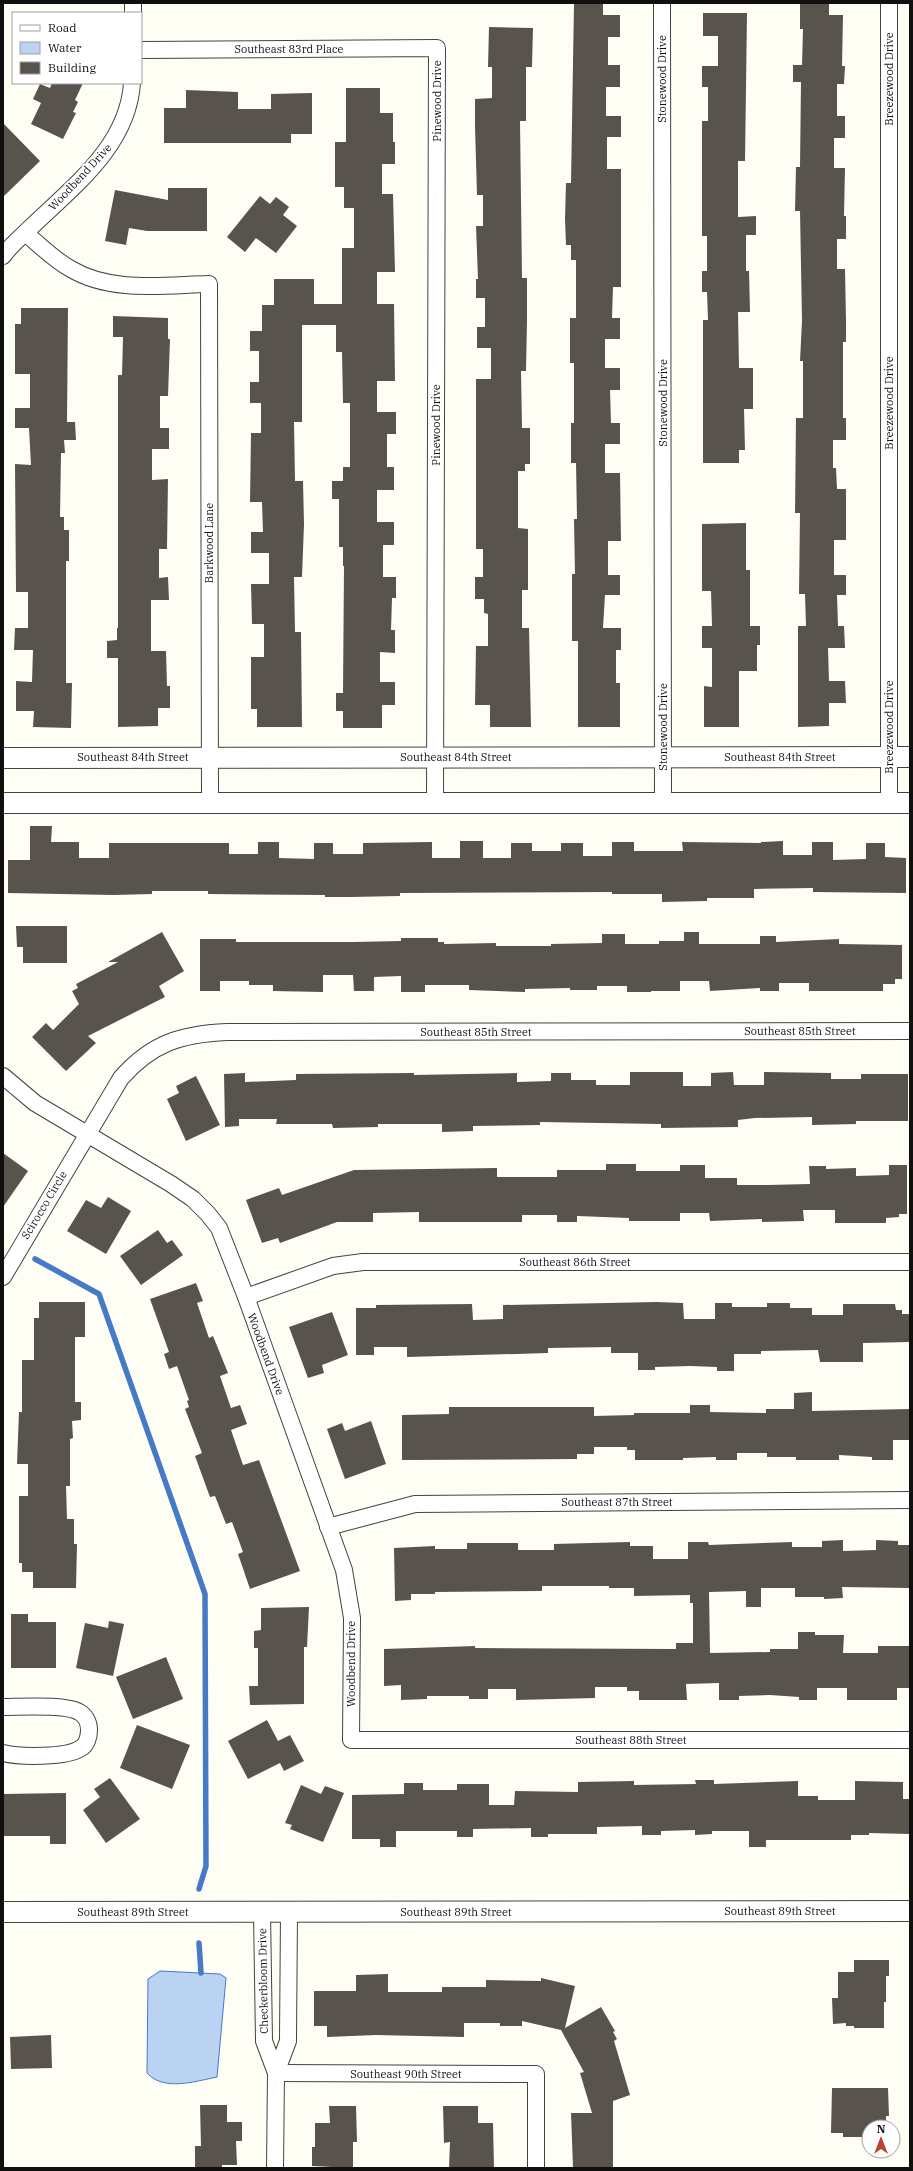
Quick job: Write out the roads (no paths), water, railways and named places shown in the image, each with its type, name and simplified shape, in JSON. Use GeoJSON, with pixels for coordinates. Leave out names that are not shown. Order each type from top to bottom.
{"type":"FeatureCollection","features":[{"type":"Feature","properties":{"kind":"street","name":"Stonewood Drive"},"geometry":{"type":"LineString","coordinates":[[662,3],[663,802]]}},
{"type":"Feature","properties":{"kind":"street","name":"Breezewood Drive"},"geometry":{"type":"LineString","coordinates":[[889,3],[889,803]]}},
{"type":"Feature","properties":{"kind":"street","name":"Southeast 83rd Place"},"geometry":{"type":"LineString","coordinates":[[142,50],[437,48]]}},
{"type":"Feature","properties":{"kind":"street","name":"Pinewood Drive"},"geometry":{"type":"LineString","coordinates":[[435,802],[437,48]]}},
{"type":"Feature","properties":{"kind":"street","name":"Woodbend Drive"},"geometry":{"type":"LineString","coordinates":[[3,256],[107,151],[124,120],[129,103],[132,84]]}},
{"type":"Feature","properties":{"kind":"street","name":"Barkwood Lane"},"geometry":{"type":"LineString","coordinates":[[25,233],[70,269],[88,277],[110,283],[130,285],[209,284],[210,802]]}},
{"type":"Feature","properties":{"kind":"street","name":"Southeast 84th Street"},"geometry":{"type":"LineString","coordinates":[[3,758],[435,756],[910,757]]}},
{"type":"Feature","properties":{"kind":"street"},"geometry":{"type":"LineString","coordinates":[[3,803],[910,803]]}},
{"type":"Feature","properties":{"kind":"street","name":"Southeast 85th Street"},"geometry":{"type":"LineString","coordinates":[[87,1133],[117,1084],[133,1065],[163,1044],[195,1034],[227,1032],[910,1031]]}},
{"type":"Feature","properties":{"kind":"street","name":"Woodbend Drive"},"geometry":{"type":"LineString","coordinates":[[3,1076],[35,1102],[171,1184],[193,1199],[219,1228],[246,1297],[344,1570],[350,1600],[351,1740]]}},
{"type":"Feature","properties":{"kind":"street","name":"Scirocco Circle"},"geometry":{"type":"LineString","coordinates":[[3,1277],[87,1133]]}},
{"type":"Feature","properties":{"kind":"street","name":"Southeast 86th Street"},"geometry":{"type":"LineString","coordinates":[[246,1297],[333,1266],[362,1262],[910,1262]]}},
{"type":"Feature","properties":{"kind":"street","name":"Southeast 87th Street"},"geometry":{"type":"LineString","coordinates":[[328,1527],[415,1504],[910,1500]]}},
{"type":"Feature","properties":{"kind":"street"},"geometry":{"type":"LineString","coordinates":[[3,1706],[68,1708],[79,1712],[85,1718],[89,1731],[88,1740],[83,1748],[74,1752],[61,1754],[3,1753]]}},
{"type":"Feature","properties":{"kind":"street","name":"Southeast 88th Street"},"geometry":{"type":"LineString","coordinates":[[351,1740],[910,1740]]}},
{"type":"Feature","properties":{"kind":"street","name":"Southeast 89th Street"},"geometry":{"type":"LineString","coordinates":[[3,1912],[910,1911]]}},
{"type":"Feature","properties":{"kind":"street","name":"Checkerbloom Drive"},"geometry":{"type":"LineString","coordinates":[[262,1912],[264,2041],[276,2073]]}},
{"type":"Feature","properties":{"kind":"street","name":"Checkerbloom Drive"},"geometry":{"type":"LineString","coordinates":[[275,2168],[276,2073],[288,2040],[289,1912]]}},
{"type":"Feature","properties":{"kind":"street","name":"Southeast 90th Street"},"geometry":{"type":"LineString","coordinates":[[276,2073],[536,2074],[536,2168]]}},
{"type":"Feature","properties":{"kind":"water"},"geometry":{"type":"Polygon","coordinates":[[[160,1971],[220,1974],[226,1978],[217,2077],[190,2083],[171,2084],[154,2079],[147,2073],[148,1979],[160,1971]]]}},
{"type":"Feature","properties":{"kind":"waterway"},"geometry":{"type":"LineString","coordinates":[[35,1259],[99,1294],[205,1594],[206,1866],[199,1889]]}},
{"type":"Feature","properties":{"kind":"waterway"},"geometry":{"type":"LineString","coordinates":[[199,1943],[201,1973]]}}]}
